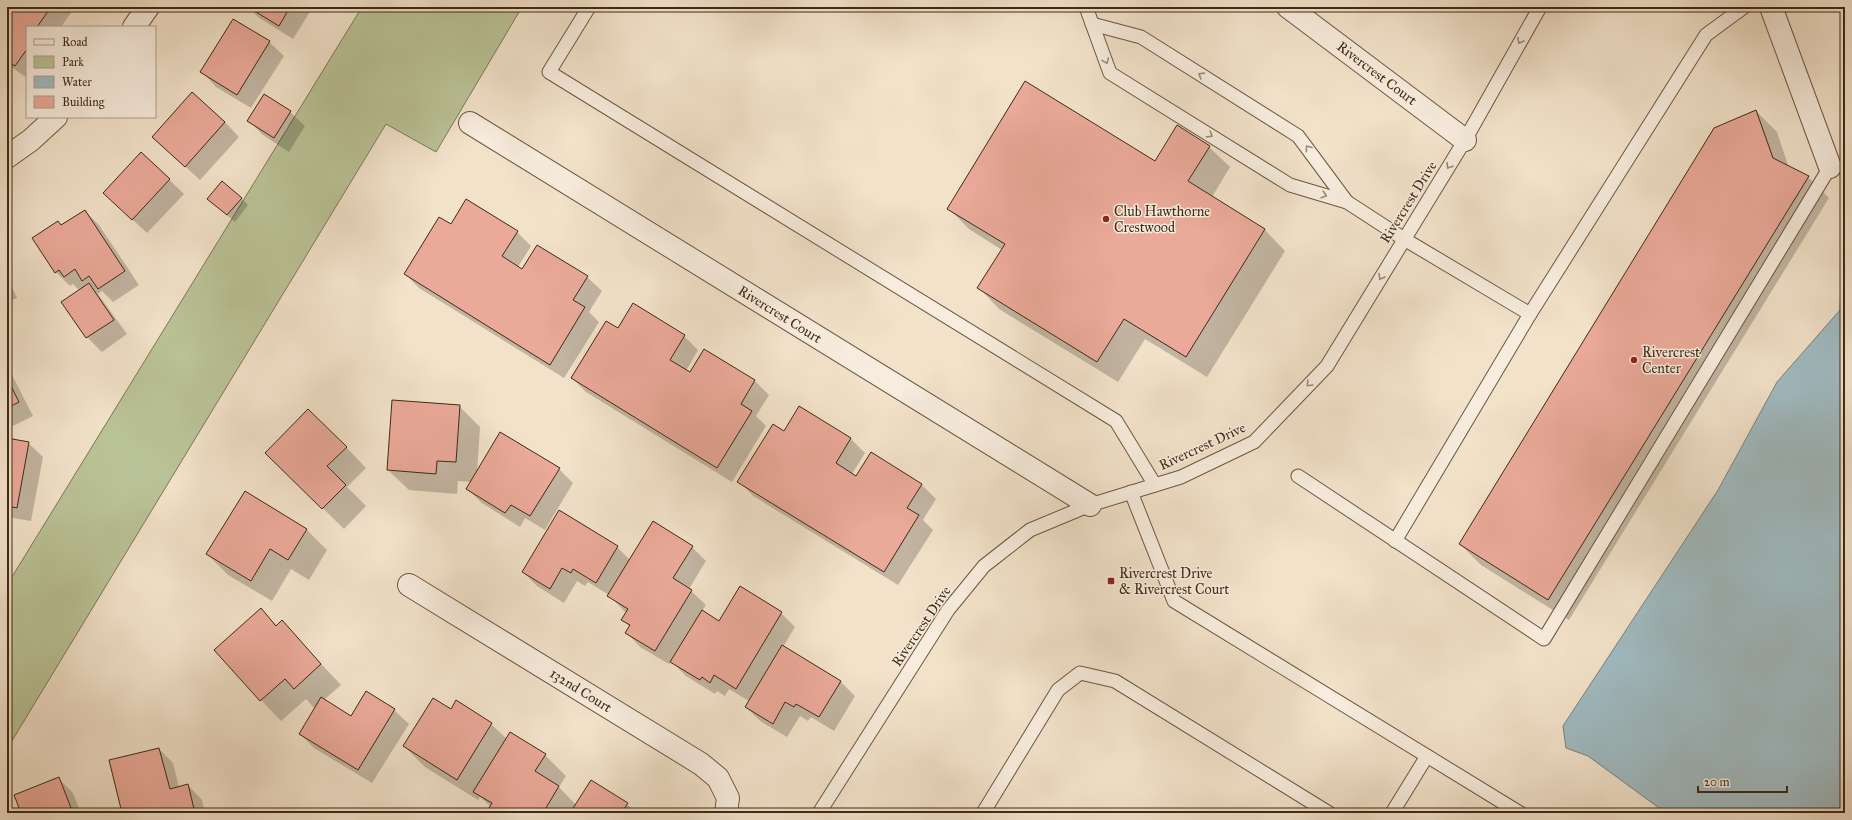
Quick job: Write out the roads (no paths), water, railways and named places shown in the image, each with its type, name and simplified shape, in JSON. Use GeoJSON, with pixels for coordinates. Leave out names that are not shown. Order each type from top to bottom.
{"type":"FeatureCollection","features":[{"type":"Feature","properties":{"kind":"street"},"geometry":{"type":"LineString","coordinates":[[135,26],[148,7]]}},
{"type":"Feature","properties":{"kind":"street","name":"Rivercrest Court"},"geometry":{"type":"LineString","coordinates":[[1288,7],[1465,140]]}},
{"type":"Feature","properties":{"kind":"street"},"geometry":{"type":"LineString","coordinates":[[1771,7],[1830,167]]}},
{"type":"Feature","properties":{"kind":"street"},"geometry":{"type":"LineString","coordinates":[[7,157],[31,140],[55,118]]}},
{"type":"Feature","properties":{"kind":"street","name":"Rivercrest Court"},"geometry":{"type":"LineString","coordinates":[[470,123],[1090,505]]}},
{"type":"Feature","properties":{"kind":"street","name":"132nd Court"},"geometry":{"type":"LineString","coordinates":[[409,585],[701,764],[718,778],[728,798],[726,813]]}},
{"type":"Feature","properties":{"kind":"lane"},"geometry":{"type":"LineString","coordinates":[[589,7],[549,72],[1116,421],[1155,485]]}},
{"type":"Feature","properties":{"kind":"lane"},"geometry":{"type":"LineString","coordinates":[[1086,7],[1110,73],[1290,185],[1347,202],[1404,239],[1530,314]]}},
{"type":"Feature","properties":{"kind":"lane","name":"Rivercrest Drive"},"geometry":{"type":"LineString","coordinates":[[819,813],[948,610],[984,566],[1030,530],[1090,505],[1181,477],[1254,442],[1327,366],[1465,140],[1540,7]]}},
{"type":"Feature","properties":{"kind":"lane"},"geometry":{"type":"LineString","coordinates":[[1395,541],[1530,314],[1706,35],[1744,7]]}},
{"type":"Feature","properties":{"kind":"lane"},"geometry":{"type":"LineString","coordinates":[[1092,24],[1141,37],[1298,136],[1347,202]]}},
{"type":"Feature","properties":{"kind":"lane"},"geometry":{"type":"LineString","coordinates":[[1298,476],[1544,639],[1830,167]]}},
{"type":"Feature","properties":{"kind":"lane"},"geometry":{"type":"LineString","coordinates":[[1130,492],[1174,601],[1520,813]]}},
{"type":"Feature","properties":{"kind":"lane"},"geometry":{"type":"LineString","coordinates":[[983,813],[1058,690],[1080,674],[1115,681],[1329,813]]}},
{"type":"Feature","properties":{"kind":"lane"},"geometry":{"type":"LineString","coordinates":[[1392,813],[1427,756]]}},
{"type":"Feature","properties":{"kind":"water"},"geometry":{"type":"Polygon","coordinates":[[[1845,278],[1845,813],[1666,813],[1588,756],[1566,748],[1563,726],[1718,490],[1777,382],[1840,310],[1841,286],[1845,278]]]}},
{"type":"Feature","properties":{"kind":"place","name":"Club Hawthorne Crestwood"},"geometry":{"type":"Point","coordinates":[1106,219]}},
{"type":"Feature","properties":{"kind":"place","name":"Rivercrest Center"},"geometry":{"type":"Point","coordinates":[1634,360]}},
{"type":"Feature","properties":{"kind":"place","name":"Rivercrest Drive & Rivercrest Court"},"geometry":{"type":"Point","coordinates":[1111,581]}}]}
